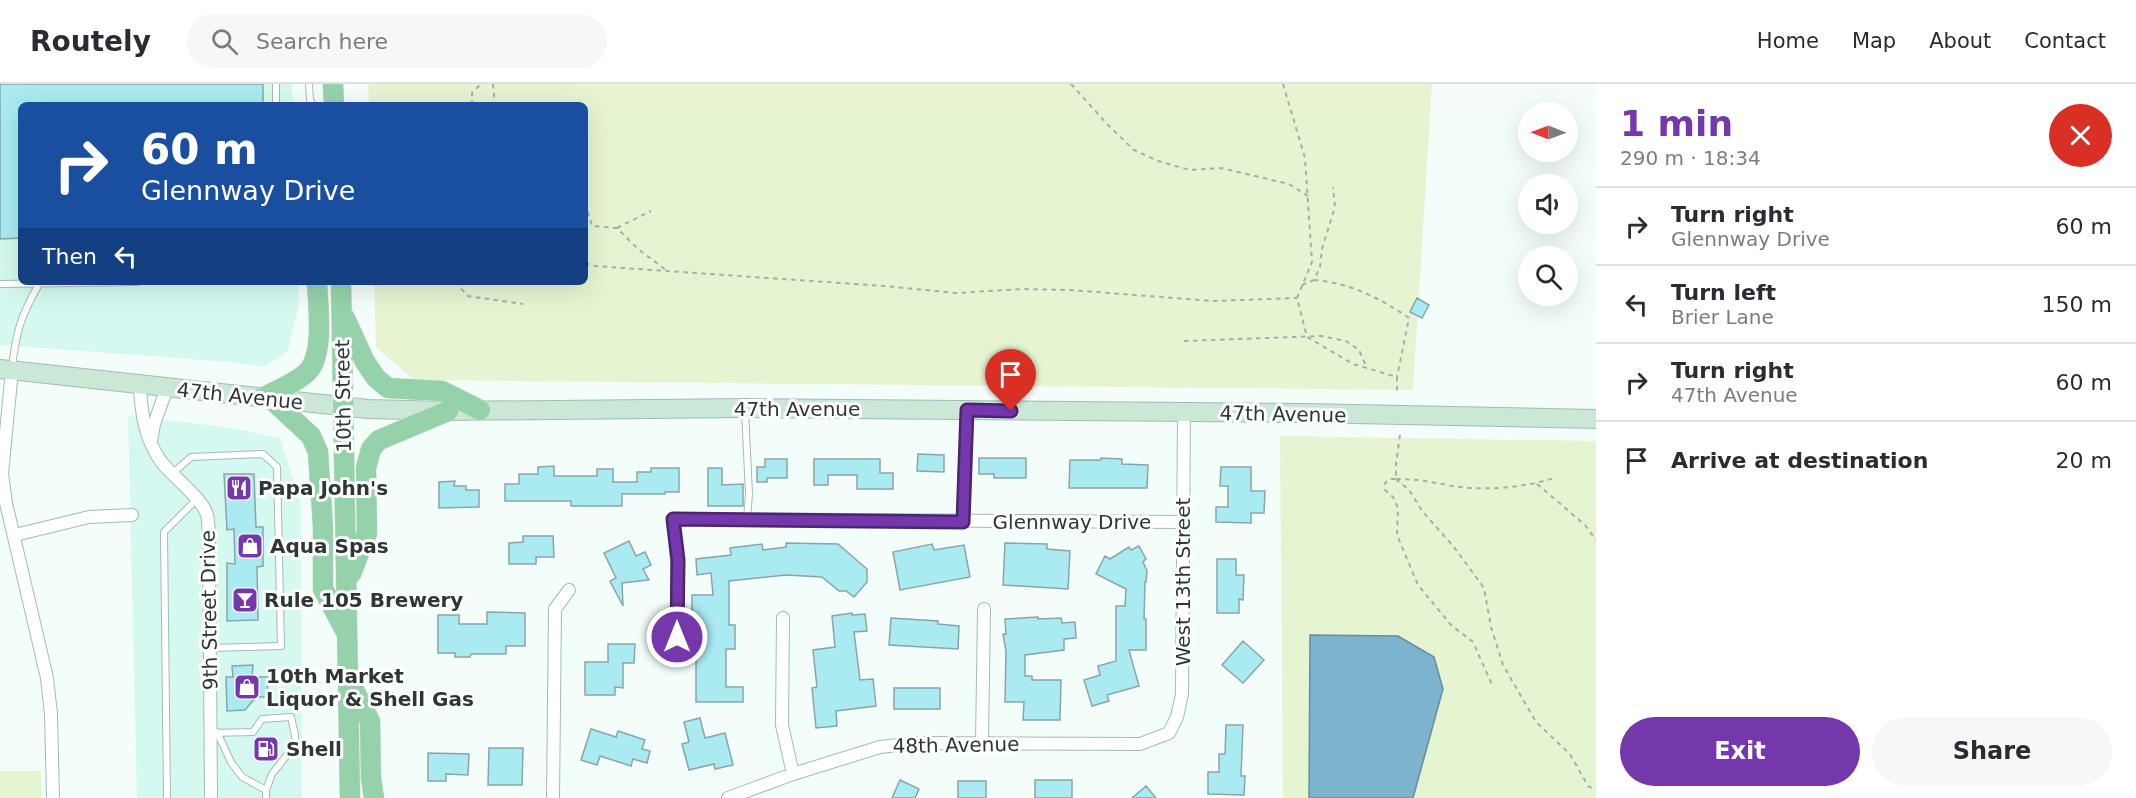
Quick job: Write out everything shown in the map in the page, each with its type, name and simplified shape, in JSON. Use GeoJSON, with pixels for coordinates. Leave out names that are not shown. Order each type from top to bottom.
{"type":"FeatureCollection","features":[{"type":"Feature","properties":{"kind":"main road"},"geometry":{"type":"LineString","coordinates":[[333,84],[333,102]]}},
{"type":"Feature","properties":{"kind":"main road"},"geometry":{"type":"LineString","coordinates":[[317,285],[319,318],[317,349],[309,369],[266,398],[311,436],[318,452],[323,527],[323,589],[348,638]]}},
{"type":"Feature","properties":{"kind":"main road","name":"10th Street"},"geometry":{"type":"LineString","coordinates":[[341,285],[350,798]]}},
{"type":"Feature","properties":{"kind":"main road"},"geometry":{"type":"LineString","coordinates":[[342,312],[365,363],[376,378],[388,388],[442,391],[480,410]]}},
{"type":"Feature","properties":{"kind":"main road","name":"47th Avenue"},"geometry":{"type":"LineString","coordinates":[[6,370],[343,407],[448,411],[745,408],[1596,419]]}},
{"type":"Feature","properties":{"kind":"main road"},"geometry":{"type":"LineString","coordinates":[[347,585],[367,533],[366,468],[371,449],[379,440],[448,411]]}},
{"type":"Feature","properties":{"kind":"main road"},"geometry":{"type":"LineString","coordinates":[[349,678],[370,721],[371,778],[374,798]]}},
{"type":"Feature","properties":{"kind":"street"},"geometry":{"type":"LineString","coordinates":[[6,370],[2,474],[6,503],[47,678],[51,714],[53,798]]}},
{"type":"Feature","properties":{"kind":"street","name":"9th Street Drive"},"geometry":{"type":"LineString","coordinates":[[140,385],[141,416],[151,442],[163,463],[206,512],[209,535],[214,733],[211,798]]}},
{"type":"Feature","properties":{"kind":"street"},"geometry":{"type":"LineString","coordinates":[[151,442],[154,424],[167,388]]}},
{"type":"Feature","properties":{"kind":"street"},"geometry":{"type":"LineString","coordinates":[[963,522],[967,410]]}},
{"type":"Feature","properties":{"kind":"street","name":"West 13th Street"},"geometry":{"type":"LineString","coordinates":[[1156,740],[1169,733],[1177,717],[1182,694],[1184,413]]}},
{"type":"Feature","properties":{"kind":"street"},"geometry":{"type":"LineString","coordinates":[[15,535],[89,517],[132,515]]}},
{"type":"Feature","properties":{"kind":"street","name":"Glennway Drive"},"geometry":{"type":"LineString","coordinates":[[677,637],[678,560],[673,519],[1184,522]]}},
{"type":"Feature","properties":{"kind":"street"},"geometry":{"type":"LineString","coordinates":[[553,798],[555,609],[569,590]]}},
{"type":"Feature","properties":{"kind":"street"},"geometry":{"type":"LineString","coordinates":[[982,743],[984,609]]}},
{"type":"Feature","properties":{"kind":"street"},"geometry":{"type":"LineString","coordinates":[[783,618],[782,725],[793,774]]}},
{"type":"Feature","properties":{"kind":"street","name":"48th Avenue"},"geometry":{"type":"LineString","coordinates":[[728,798],[793,774],[880,747],[916,743],[1140,744],[1156,740]]}},
{"type":"Feature","properties":{"kind":"lane"},"geometry":{"type":"LineString","coordinates":[[276,84],[276,102]]}},
{"type":"Feature","properties":{"kind":"lane"},"geometry":{"type":"LineString","coordinates":[[309,84],[312,102]]}},
{"type":"Feature","properties":{"kind":"lane"},"geometry":{"type":"LineString","coordinates":[[0,285],[18,285]]}},
{"type":"Feature","properties":{"kind":"lane"},"geometry":{"type":"LineString","coordinates":[[6,370],[22,315],[38,285]]}},
{"type":"Feature","properties":{"kind":"lane"},"geometry":{"type":"LineString","coordinates":[[745,408],[747,520]]}},
{"type":"Feature","properties":{"kind":"lane"},"geometry":{"type":"LineString","coordinates":[[173,473],[191,456],[263,454],[277,467],[281,646],[211,648]]}},
{"type":"Feature","properties":{"kind":"lane"},"geometry":{"type":"LineString","coordinates":[[167,798],[164,532],[196,500]]}},
{"type":"Feature","properties":{"kind":"lane"},"geometry":{"type":"LineString","coordinates":[[266,790],[242,777],[214,733],[253,732],[262,719],[291,717],[296,735],[295,745],[272,774],[266,790],[266,798]]}},
{"type":"Feature","properties":{"kind":"path"},"geometry":{"type":"LineString","coordinates":[[472,102],[472,93],[481,84]]}},
{"type":"Feature","properties":{"kind":"path"},"geometry":{"type":"LineString","coordinates":[[493,84],[495,102]]}},
{"type":"Feature","properties":{"kind":"path"},"geometry":{"type":"LineString","coordinates":[[1071,84],[1134,150],[1158,161],[1190,170],[1221,168],[1289,184],[1308,196]]}},
{"type":"Feature","properties":{"kind":"path"},"geometry":{"type":"LineString","coordinates":[[1283,84],[1305,158],[1312,262],[1297,298],[1307,337],[1353,364],[1397,377]]}},
{"type":"Feature","properties":{"kind":"path"},"geometry":{"type":"LineString","coordinates":[[1314,280],[1320,267],[1322,249],[1335,207],[1333,186]]}},
{"type":"Feature","properties":{"kind":"path"},"geometry":{"type":"LineString","coordinates":[[588,212],[592,226],[617,228],[651,212]]}},
{"type":"Feature","properties":{"kind":"path"},"geometry":{"type":"LineString","coordinates":[[617,228],[638,249],[666,270]]}},
{"type":"Feature","properties":{"kind":"path"},"geometry":{"type":"LineString","coordinates":[[588,264],[956,293],[1022,289],[1070,290],[1213,302],[1297,298]]}},
{"type":"Feature","properties":{"kind":"path"},"geometry":{"type":"LineString","coordinates":[[1302,285],[1314,280],[1335,282],[1380,298],[1409,318],[1397,377],[1397,394]]}},
{"type":"Feature","properties":{"kind":"path"},"geometry":{"type":"LineString","coordinates":[[458,285],[468,296],[523,304]]}},
{"type":"Feature","properties":{"kind":"path"},"geometry":{"type":"LineString","coordinates":[[1184,341],[1321,336],[1346,341],[1359,350],[1366,368]]}},
{"type":"Feature","properties":{"kind":"path"},"geometry":{"type":"LineString","coordinates":[[1400,435],[1396,478],[1454,547],[1484,588],[1491,627],[1503,665],[1536,722],[1570,754],[1587,786],[1596,790]]}},
{"type":"Feature","properties":{"kind":"path"},"geometry":{"type":"LineString","coordinates":[[1493,687],[1473,642],[1451,625],[1418,585],[1397,535],[1398,508],[1393,497],[1385,490],[1385,483],[1396,478],[1421,479],[1453,486],[1482,488],[1537,483],[1554,478]]}},
{"type":"Feature","properties":{"kind":"path"},"geometry":{"type":"LineString","coordinates":[[1537,483],[1585,525],[1596,540]]}},
{"type":"Feature","properties":{"kind":"shaded area"},"geometry":{"type":"Polygon","coordinates":[[[0,84],[292,84],[293,102],[18,102],[18,285],[298,285],[299,303],[288,351],[265,367],[229,362],[0,345],[0,84]]]}},
{"type":"Feature","properties":{"kind":"shaded area"},"geometry":{"type":"Polygon","coordinates":[[[368,84],[1432,84],[1413,390],[414,380],[376,347],[374,285],[588,285],[588,102],[369,102],[368,84]]]}},
{"type":"Feature","properties":{"kind":"shaded area"},"geometry":{"type":"Polygon","coordinates":[[[128,416],[226,427],[280,438],[301,506],[302,798],[137,798],[128,416]]]}},
{"type":"Feature","properties":{"kind":"shaded area"},"geometry":{"type":"Polygon","coordinates":[[[1280,436],[1596,441],[1596,798],[1283,798],[1280,436]]]}},
{"type":"Feature","properties":{"kind":"shaded area"},"geometry":{"type":"Polygon","coordinates":[[[0,771],[41,771],[41,798],[0,798],[0,771]]]}},
{"type":"Feature","properties":{"kind":"water"},"geometry":{"type":"Polygon","coordinates":[[[1310,635],[1398,636],[1434,657],[1443,689],[1413,798],[1309,798],[1310,635]]]}},
{"type":"Feature","properties":{"kind":"building"},"geometry":{"type":"Polygon","coordinates":[[[0,84],[263,84],[263,102],[18,102],[18,238],[0,239],[0,84]]]}},
{"type":"Feature","properties":{"kind":"building"},"geometry":{"type":"Polygon","coordinates":[[[1417,298],[1429,305],[1422,318],[1410,312],[1417,298]]]}},
{"type":"Feature","properties":{"kind":"building"},"geometry":{"type":"Polygon","coordinates":[[[918,454],[944,455],[944,472],[917,471],[918,454]]]}},
{"type":"Feature","properties":{"kind":"building"},"geometry":{"type":"Polygon","coordinates":[[[979,458],[1026,458],[1026,478],[994,478],[994,474],[979,474],[979,458]]]}},
{"type":"Feature","properties":{"kind":"building"},"geometry":{"type":"Polygon","coordinates":[[[1101,458],[1122,459],[1122,464],[1148,465],[1147,488],[1069,488],[1070,460],[1101,460],[1101,458]]]}},
{"type":"Feature","properties":{"kind":"building"},"geometry":{"type":"Polygon","coordinates":[[[765,459],[787,459],[787,478],[767,478],[767,482],[757,482],[757,467],[765,467],[765,459]]]}},
{"type":"Feature","properties":{"kind":"building"},"geometry":{"type":"Polygon","coordinates":[[[814,459],[880,459],[880,473],[893,473],[893,489],[857,489],[857,475],[828,475],[828,485],[814,485],[814,459]]]}},
{"type":"Feature","properties":{"kind":"building"},"geometry":{"type":"Polygon","coordinates":[[[554,466],[554,476],[597,476],[597,469],[613,469],[613,482],[637,482],[637,472],[651,472],[651,468],[679,468],[679,492],[622,494],[622,506],[571,506],[571,501],[505,501],[505,484],[519,484],[519,474],[538,474],[538,467],[554,466]]]}},
{"type":"Feature","properties":{"kind":"building"},"geometry":{"type":"Polygon","coordinates":[[[1221,467],[1251,467],[1251,491],[1265,491],[1264,513],[1251,513],[1251,523],[1216,522],[1216,507],[1228,507],[1228,486],[1220,486],[1221,467]]]}},
{"type":"Feature","properties":{"kind":"building"},"geometry":{"type":"Polygon","coordinates":[[[708,468],[722,468],[722,485],[743,484],[743,506],[708,506],[708,468]]]}},
{"type":"Feature","properties":{"kind":"building"},"geometry":{"type":"Polygon","coordinates":[[[224,474],[254,474],[256,527],[263,527],[263,566],[257,567],[258,620],[227,621],[227,563],[235,564],[234,529],[227,530],[224,474]]]}},
{"type":"Feature","properties":{"kind":"building"},"geometry":{"type":"Polygon","coordinates":[[[455,481],[454,486],[466,486],[466,490],[479,490],[479,507],[439,508],[439,482],[455,481]]]}},
{"type":"Feature","properties":{"kind":"building"},"geometry":{"type":"Polygon","coordinates":[[[523,536],[553,536],[554,557],[536,557],[536,564],[509,564],[509,543],[523,542],[523,536]]]}},
{"type":"Feature","properties":{"kind":"building"},"geometry":{"type":"Polygon","coordinates":[[[629,541],[636,556],[645,552],[651,565],[643,569],[649,580],[622,583],[623,606],[610,581],[616,578],[604,553],[629,541]]]}},
{"type":"Feature","properties":{"kind":"building"},"geometry":{"type":"Polygon","coordinates":[[[786,543],[838,544],[867,569],[867,582],[854,597],[846,591],[839,591],[822,577],[786,575],[729,581],[729,625],[735,625],[735,649],[726,649],[726,687],[743,687],[743,702],[696,702],[696,648],[684,648],[684,641],[685,637],[695,637],[692,595],[713,595],[711,573],[697,575],[696,559],[731,555],[730,548],[762,544],[763,550],[786,547],[786,543]]]}},
{"type":"Feature","properties":{"kind":"building"},"geometry":{"type":"Polygon","coordinates":[[[1005,543],[1047,544],[1047,549],[1070,551],[1068,589],[1003,585],[1005,543]]]}},
{"type":"Feature","properties":{"kind":"building"},"geometry":{"type":"Polygon","coordinates":[[[932,544],[934,550],[964,545],[970,577],[900,590],[893,552],[932,544]]]}},
{"type":"Feature","properties":{"kind":"building"},"geometry":{"type":"Polygon","coordinates":[[[1139,546],[1146,559],[1143,562],[1147,571],[1144,619],[1146,619],[1146,650],[1129,650],[1139,686],[1107,695],[1109,701],[1092,706],[1084,680],[1100,675],[1098,666],[1116,661],[1116,606],[1125,606],[1126,589],[1096,574],[1105,556],[1110,559],[1129,547],[1131,550],[1139,546]]]}},
{"type":"Feature","properties":{"kind":"building"},"geometry":{"type":"Polygon","coordinates":[[[1217,559],[1236,559],[1236,575],[1244,575],[1243,600],[1239,599],[1239,613],[1217,613],[1217,559]]]}},
{"type":"Feature","properties":{"kind":"building"},"geometry":{"type":"Polygon","coordinates":[[[487,612],[525,613],[525,646],[506,646],[506,654],[471,654],[470,657],[455,657],[455,653],[438,653],[438,615],[459,615],[459,624],[487,624],[487,612]]]}},
{"type":"Feature","properties":{"kind":"building"},"geometry":{"type":"Polygon","coordinates":[[[852,613],[852,615],[865,614],[867,631],[854,632],[860,680],[873,679],[876,706],[836,711],[837,726],[816,728],[812,688],[817,687],[813,650],[835,647],[832,616],[852,613]]]}},
{"type":"Feature","properties":{"kind":"building"},"geometry":{"type":"Polygon","coordinates":[[[1038,617],[1038,619],[1061,618],[1062,623],[1075,622],[1076,638],[1064,639],[1064,650],[1025,655],[1025,676],[1032,676],[1032,680],[1061,680],[1060,720],[1023,720],[1024,702],[1005,702],[1006,651],[1003,634],[1006,634],[1005,619],[1038,617]]]}},
{"type":"Feature","properties":{"kind":"building"},"geometry":{"type":"Polygon","coordinates":[[[891,618],[938,621],[938,624],[959,626],[958,649],[889,645],[891,618]]]}},
{"type":"Feature","properties":{"kind":"building"},"geometry":{"type":"Polygon","coordinates":[[[1243,641],[1264,660],[1243,683],[1222,665],[1243,641]]]}},
{"type":"Feature","properties":{"kind":"building"},"geometry":{"type":"Polygon","coordinates":[[[608,644],[635,644],[634,663],[623,663],[623,688],[615,687],[615,695],[585,695],[585,662],[608,662],[608,644]]]}},
{"type":"Feature","properties":{"kind":"building","name":"10th Market Liquor & Shell Gas"},"geometry":{"type":"Polygon","coordinates":[[[253,665],[252,677],[268,677],[267,697],[256,697],[245,710],[227,711],[226,677],[233,677],[232,666],[253,665]]]}},
{"type":"Feature","properties":{"kind":"building"},"geometry":{"type":"Polygon","coordinates":[[[894,688],[940,688],[940,709],[894,709],[894,688]]]}},
{"type":"Feature","properties":{"kind":"building"},"geometry":{"type":"Polygon","coordinates":[[[700,718],[705,738],[725,733],[733,765],[715,769],[714,764],[689,770],[682,744],[689,742],[684,722],[700,718]]]}},
{"type":"Feature","properties":{"kind":"building"},"geometry":{"type":"Polygon","coordinates":[[[1226,725],[1243,725],[1241,776],[1245,776],[1244,795],[1208,794],[1208,772],[1219,772],[1219,754],[1225,754],[1226,725]]]}},
{"type":"Feature","properties":{"kind":"building"},"geometry":{"type":"Polygon","coordinates":[[[591,729],[616,737],[618,731],[645,740],[642,749],[650,751],[647,763],[633,759],[631,766],[600,756],[597,765],[581,760],[591,729]]]}},
{"type":"Feature","properties":{"kind":"building"},"geometry":{"type":"Polygon","coordinates":[[[489,748],[523,748],[522,785],[488,785],[489,748]]]}},
{"type":"Feature","properties":{"kind":"building"},"geometry":{"type":"Polygon","coordinates":[[[428,753],[469,754],[468,775],[446,774],[446,781],[428,781],[428,753]]]}},
{"type":"Feature","properties":{"kind":"building"},"geometry":{"type":"Polygon","coordinates":[[[900,780],[919,789],[915,798],[892,798],[900,780]]]}},
{"type":"Feature","properties":{"kind":"building"},"geometry":{"type":"Polygon","coordinates":[[[1035,780],[1072,780],[1072,798],[1035,798],[1035,780]]]}},
{"type":"Feature","properties":{"kind":"building"},"geometry":{"type":"Polygon","coordinates":[[[958,781],[986,781],[986,798],[958,798],[958,781]]]}},
{"type":"Feature","properties":{"kind":"building"},"geometry":{"type":"Polygon","coordinates":[[[1146,786],[1156,798],[1132,798],[1146,786]]]}},
{"type":"Feature","properties":{"kind":"place","name":"Papa John's"},"geometry":{"type":"Point","coordinates":[239,488]}},
{"type":"Feature","properties":{"kind":"place","name":"Aqua Spas"},"geometry":{"type":"Point","coordinates":[250,546]}},
{"type":"Feature","properties":{"kind":"place","name":"Rule 105 Brewery"},"geometry":{"type":"Point","coordinates":[245,600]}},
{"type":"Feature","properties":{"kind":"place","name":"10th Market Liquor & Shell Gas"},"geometry":{"type":"Point","coordinates":[247,687]}},
{"type":"Feature","properties":{"kind":"place","name":"Shell"},"geometry":{"type":"Point","coordinates":[266,749]}},
{"type":"Feature","properties":{"kind":"route"},"geometry":{"type":"LineString","coordinates":[[677,637],[678,560],[673,519],[963,522],[967,410],[1011,411]]}}]}
